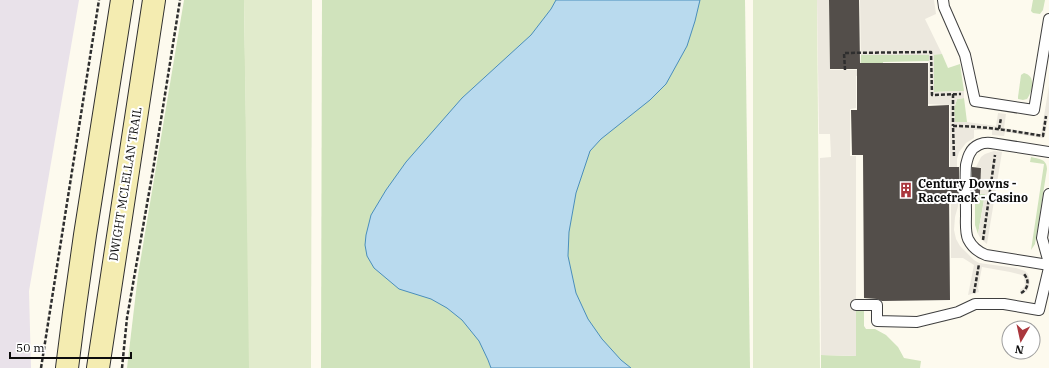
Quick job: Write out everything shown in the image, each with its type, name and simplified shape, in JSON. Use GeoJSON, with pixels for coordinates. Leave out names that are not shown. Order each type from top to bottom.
{"type":"FeatureCollection","features":[{"type":"Feature","properties":{"kind":"main road"},"geometry":{"type":"LineString","coordinates":[[67,368],[84,243],[122,0]]}},
{"type":"Feature","properties":{"kind":"main road","name":"DWIGHT MCLELLAN TRAIL"},"geometry":{"type":"LineString","coordinates":[[98,368],[154,0]]}},
{"type":"Feature","properties":{"kind":"lane"},"geometry":{"type":"LineString","coordinates":[[943,0],[944,7],[965,55],[975,101],[1034,110],[1045,68],[1049,19]]}},
{"type":"Feature","properties":{"kind":"lane"},"geometry":{"type":"LineString","coordinates":[[1049,152],[987,142],[977,146],[971,151],[967,160],[966,188],[966,235],[970,244],[986,255],[1049,265]]}},
{"type":"Feature","properties":{"kind":"lane"},"geometry":{"type":"LineString","coordinates":[[856,305],[878,305],[877,321],[917,322],[958,312],[975,304],[1004,304],[1039,310],[1049,265],[1042,238],[1049,194]]}},
{"type":"Feature","properties":{"kind":"path"},"geometry":{"type":"LineString","coordinates":[[41,368],[98,0]]}},
{"type":"Feature","properties":{"kind":"path"},"geometry":{"type":"LineString","coordinates":[[122,368],[127,318],[153,170],[180,0]]}},
{"type":"Feature","properties":{"kind":"path"},"geometry":{"type":"LineString","coordinates":[[845,70],[844,53],[931,52],[932,95],[973,94]]}},
{"type":"Feature","properties":{"kind":"path"},"geometry":{"type":"LineString","coordinates":[[953,94],[954,160]]}},
{"type":"Feature","properties":{"kind":"path"},"geometry":{"type":"LineString","coordinates":[[953,126],[1000,129],[1043,136],[1047,114]]}},
{"type":"Feature","properties":{"kind":"path"},"geometry":{"type":"LineString","coordinates":[[972,305],[1000,129]]}},
{"type":"Feature","properties":{"kind":"path"},"geometry":{"type":"LineString","coordinates":[[974,263],[986,266]]}},
{"type":"Feature","properties":{"kind":"path"},"geometry":{"type":"LineString","coordinates":[[1021,293],[1024,292],[1028,285],[1027,278],[1022,273]]}},
{"type":"Feature","properties":{"kind":"shaded area"},"geometry":{"type":"Polygon","coordinates":[[[0,0],[79,0],[29,291],[31,368],[0,368],[0,0]]]}},
{"type":"Feature","properties":{"kind":"shaded area"},"geometry":{"type":"Polygon","coordinates":[[[817,0],[829,0],[830,70],[860,70],[860,75],[856,76],[856,108],[850,109],[850,156],[856,156],[856,356],[821,355],[820,158],[831,157],[830,134],[819,134],[817,0]]]}},
{"type":"Feature","properties":{"kind":"shaded area"},"geometry":{"type":"Polygon","coordinates":[[[860,0],[934,0],[936,14],[925,19],[942,54],[934,55],[934,92],[964,91],[964,98],[957,99],[954,109],[955,122],[996,126],[998,113],[1006,114],[1004,128],[1041,134],[1049,86],[1049,112],[1045,136],[1042,138],[1005,132],[1004,136],[992,135],[992,130],[974,130],[974,138],[966,143],[959,152],[957,167],[950,167],[950,105],[928,104],[929,55],[861,55],[860,0]]]}},
{"type":"Feature","properties":{"kind":"shaded area"},"geometry":{"type":"Polygon","coordinates":[[[994,151],[1002,152],[987,244],[978,234],[985,194],[981,194],[981,167],[976,167],[981,157],[994,151]]]}},
{"type":"Feature","properties":{"kind":"shaded area"},"geometry":{"type":"Polygon","coordinates":[[[958,194],[958,206],[954,230],[956,239],[960,246],[979,263],[1016,268],[1025,271],[1028,274],[1030,282],[1028,290],[1023,294],[1021,295],[1020,290],[1025,285],[1024,277],[1022,275],[982,267],[978,288],[979,292],[968,295],[974,265],[963,258],[951,258],[951,199],[958,194]]]}},
{"type":"Feature","properties":{"kind":"green space"},"geometry":{"type":"Polygon","coordinates":[[[184,0],[244,0],[250,368],[127,368],[138,275],[184,0]]]}},
{"type":"Feature","properties":{"kind":"green space"},"geometry":{"type":"Polygon","coordinates":[[[244,0],[312,0],[311,368],[249,368],[244,0]]]}},
{"type":"Feature","properties":{"kind":"green space"},"geometry":{"type":"Polygon","coordinates":[[[322,0],[745,0],[750,368],[321,368],[322,0]]]}},
{"type":"Feature","properties":{"kind":"green space"},"geometry":{"type":"Polygon","coordinates":[[[753,0],[817,0],[820,368],[753,368],[753,0]]]}},
{"type":"Feature","properties":{"kind":"green space"},"geometry":{"type":"Polygon","coordinates":[[[1033,0],[1045,0],[1043,10],[1040,14],[1033,13],[1031,11],[1033,0]]]}},
{"type":"Feature","properties":{"kind":"green space"},"geometry":{"type":"Polygon","coordinates":[[[929,54],[929,61],[883,62],[883,92],[860,76],[861,55],[929,54]]]}},
{"type":"Feature","properties":{"kind":"green space"},"geometry":{"type":"Polygon","coordinates":[[[934,54],[942,54],[948,68],[960,64],[964,91],[934,92],[934,54]]]}},
{"type":"Feature","properties":{"kind":"green space"},"geometry":{"type":"Polygon","coordinates":[[[1024,73],[1032,80],[1032,88],[1027,99],[1023,100],[1018,99],[1018,97],[1021,75],[1024,73]]]}},
{"type":"Feature","properties":{"kind":"green space"},"geometry":{"type":"Polygon","coordinates":[[[964,98],[967,122],[955,122],[954,109],[957,99],[964,98]]]}},
{"type":"Feature","properties":{"kind":"green space"},"geometry":{"type":"Polygon","coordinates":[[[1031,157],[1044,161],[1047,169],[1035,244],[1031,250],[1044,164],[1030,162],[1031,157]]]}},
{"type":"Feature","properties":{"kind":"green space"},"geometry":{"type":"Polygon","coordinates":[[[981,194],[985,194],[978,234],[975,225],[975,198],[981,194]]]}},
{"type":"Feature","properties":{"kind":"green space"},"geometry":{"type":"Polygon","coordinates":[[[864,309],[864,326],[866,329],[875,329],[886,335],[898,347],[904,358],[921,361],[920,368],[821,368],[821,355],[855,356],[856,311],[864,309]]]}},
{"type":"Feature","properties":{"kind":"water"},"geometry":{"type":"Polygon","coordinates":[[[556,0],[700,0],[687,46],[666,84],[650,100],[601,139],[590,151],[576,193],[569,232],[568,256],[576,293],[588,319],[602,339],[621,360],[631,368],[491,368],[479,341],[462,320],[447,308],[431,299],[399,289],[374,268],[367,256],[365,245],[371,215],[386,190],[406,162],[462,98],[531,35],[556,0]]]}},
{"type":"Feature","properties":{"kind":"building","name":"Century Downs - Racetrack - Casino"},"geometry":{"type":"Polygon","coordinates":[[[829,0],[859,0],[860,63],[928,63],[928,106],[949,105],[949,167],[959,167],[959,194],[949,194],[950,300],[882,301],[864,298],[863,155],[852,155],[851,110],[857,110],[857,69],[830,69],[829,0]]]}},
{"type":"Feature","properties":{"kind":"building"},"geometry":{"type":"Polygon","coordinates":[[[972,167],[981,168],[980,195],[972,195],[972,167]]]}},
{"type":"Feature","properties":{"kind":"place","name":"Century Downs - Racetrack - Casino"},"geometry":{"type":"Point","coordinates":[906,190]}}]}
